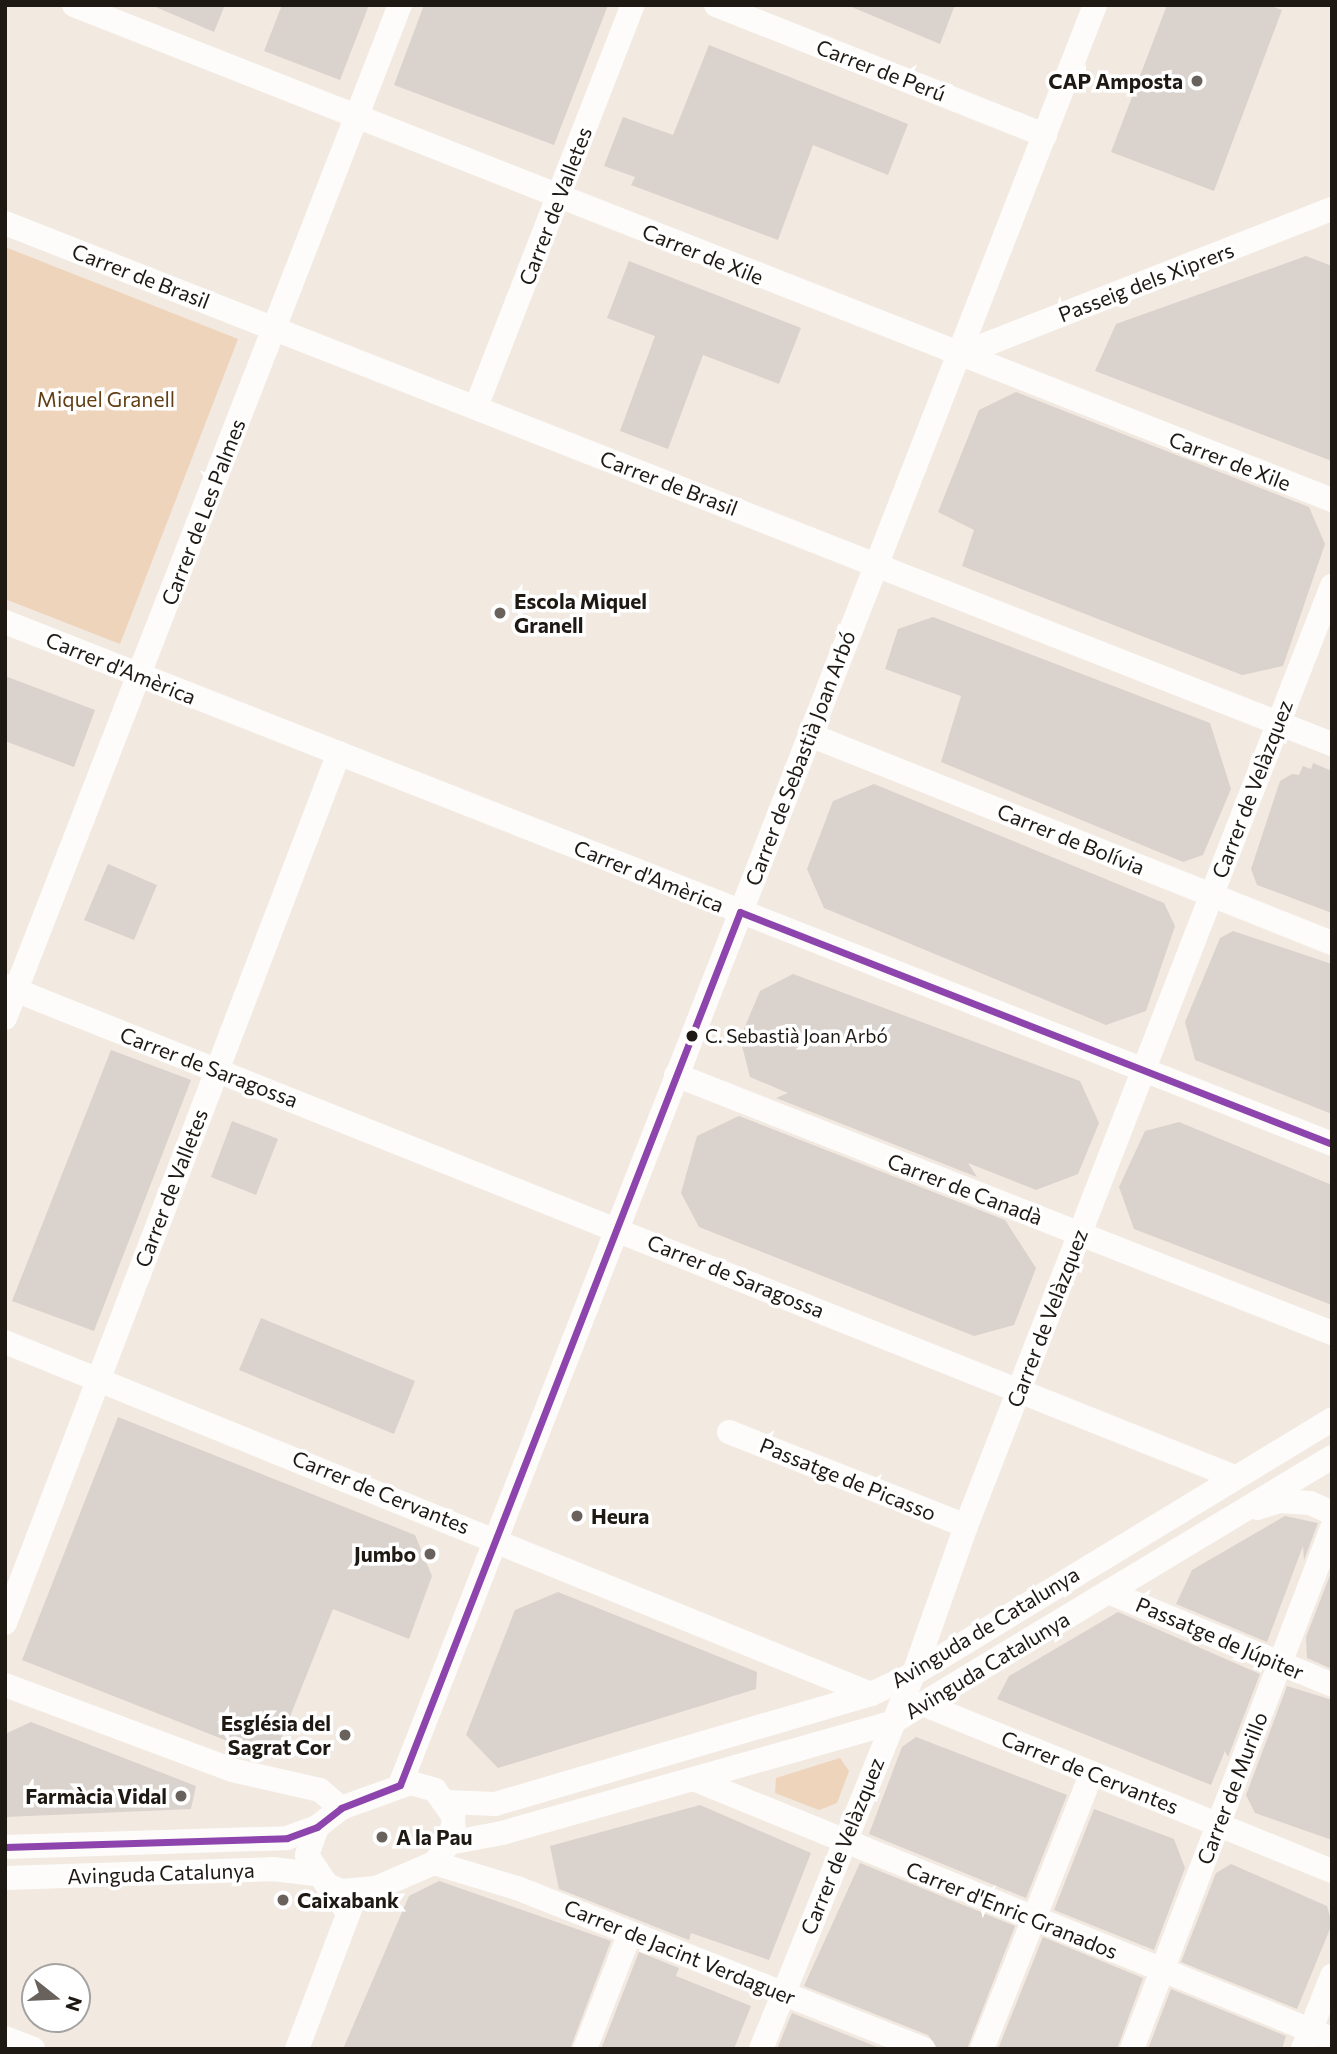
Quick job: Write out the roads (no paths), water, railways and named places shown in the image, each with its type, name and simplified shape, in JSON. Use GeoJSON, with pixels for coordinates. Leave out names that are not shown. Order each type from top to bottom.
{"type":"FeatureCollection","features":[{"type":"Feature","properties":{"kind":"street","name":"Carrer de Xile"},"geometry":{"type":"LineString","coordinates":[[74,5],[1332,500]]}},
{"type":"Feature","properties":{"kind":"street","name":"Carrer de Les Palmes"},"geometry":{"type":"LineString","coordinates":[[5,1018],[11,989],[140,675],[400,5]]}},
{"type":"Feature","properties":{"kind":"street","name":"Carrer de Valletes"},"geometry":{"type":"LineString","coordinates":[[476,407],[633,5]]}},
{"type":"Feature","properties":{"kind":"street","name":"Carrer de Perú"},"geometry":{"type":"LineString","coordinates":[[716,5],[1045,135]]}},
{"type":"Feature","properties":{"kind":"street","name":"Carrer de Sebastià Joan Arbó"},"geometry":{"type":"LineString","coordinates":[[400,1785],[494,1537],[1096,5]]}},
{"type":"Feature","properties":{"kind":"street","name":"Passeig dels Xiprers"},"geometry":{"type":"LineString","coordinates":[[959,355],[1332,209]]}},
{"type":"Feature","properties":{"kind":"street","name":"Carrer de Brasil"},"geometry":{"type":"LineString","coordinates":[[5,223],[1332,744]]}},
{"type":"Feature","properties":{"kind":"street","name":"Carrer de Velàzquez"},"geometry":{"type":"LineString","coordinates":[[761,2049],[891,1723],[914,1674],[966,1526],[1332,586]]}},
{"type":"Feature","properties":{"kind":"street","name":"Carrer d'Amèrica"},"geometry":{"type":"LineString","coordinates":[[5,622],[1332,1144]]}},
{"type":"Feature","properties":{"kind":"street","name":"Carrer de Bolívia"},"geometry":{"type":"LineString","coordinates":[[810,735],[1332,943]]}},
{"type":"Feature","properties":{"kind":"street","name":"Carrer de Valletes"},"geometry":{"type":"LineString","coordinates":[[5,1623],[339,753]]}},
{"type":"Feature","properties":{"kind":"street","name":"Carrer de Saragossa"},"geometry":{"type":"LineString","coordinates":[[11,989],[616,1227],[1232,1476]]}},
{"type":"Feature","properties":{"kind":"street","name":"Carrer de Canadà"},"geometry":{"type":"LineString","coordinates":[[676,1075],[1332,1333]]}},
{"type":"Feature","properties":{"kind":"street","name":"Carrer de Cervantes"},"geometry":{"type":"LineString","coordinates":[[5,1342],[494,1537],[871,1693]]}},
{"type":"Feature","properties":{"kind":"street","name":"Avinguda de Catalunya"},"geometry":{"type":"LineString","coordinates":[[446,1801],[495,1804],[871,1693],[914,1674],[1232,1476],[1332,1419]]}},
{"type":"Feature","properties":{"kind":"street","name":"Passatge de Picasso"},"geometry":{"type":"LineString","coordinates":[[729,1432],[966,1526]]}},
{"type":"Feature","properties":{"kind":"street","name":"Avinguda Catalunya"},"geometry":{"type":"LineString","coordinates":[[441,1853],[502,1833],[891,1723],[925,1705],[1332,1457]]}},
{"type":"Feature","properties":{"kind":"street"},"geometry":{"type":"LineString","coordinates":[[1233,1515],[1280,1501],[1310,1503],[1332,1513]]}},
{"type":"Feature","properties":{"kind":"street","name":"Carrer de Murillo"},"geometry":{"type":"LineString","coordinates":[[1132,2049],[1332,1528]]}},
{"type":"Feature","properties":{"kind":"street","name":"Passatge de Júpiter"},"geometry":{"type":"LineString","coordinates":[[1108,1592],[1332,1685]]}},
{"type":"Feature","properties":{"kind":"street"},"geometry":{"type":"LineString","coordinates":[[5,1685],[232,1770],[320,1790],[341,1808]]}},
{"type":"Feature","properties":{"kind":"street","name":"Carrer de Cervantes"},"geometry":{"type":"LineString","coordinates":[[925,1705],[1332,1871]]}},
{"type":"Feature","properties":{"kind":"street"},"geometry":{"type":"LineString","coordinates":[[982,2049],[1092,1773]]}},
{"type":"Feature","properties":{"kind":"street","name":"Carrer d'Enric Granados"},"geometry":{"type":"LineString","coordinates":[[693,1779],[843,1843],[1162,1971],[1315,2039]]}},
{"type":"Feature","properties":{"kind":"street"},"geometry":{"type":"LineString","coordinates":[[5,1847],[288,1838],[317,1826],[341,1808],[411,1783],[435,1790],[446,1801],[453,1816],[441,1853],[409,1876],[357,1891],[341,1891],[316,1874],[307,1855],[317,1826]]}},
{"type":"Feature","properties":{"kind":"street","name":"Carrer de Jacint Verdaguer"},"geometry":{"type":"LineString","coordinates":[[441,1853],[517,1888],[923,2049]]}},
{"type":"Feature","properties":{"kind":"street","name":"Avinguda Catalunya"},"geometry":{"type":"LineString","coordinates":[[5,1878],[272,1869],[316,1874]]}},
{"type":"Feature","properties":{"kind":"street"},"geometry":{"type":"LineString","coordinates":[[297,2049],[357,1891]]}},
{"type":"Feature","properties":{"kind":"street"},"geometry":{"type":"LineString","coordinates":[[585,2049],[630,1933]]}},
{"type":"Feature","properties":{"kind":"street"},"geometry":{"type":"LineString","coordinates":[[1315,2039],[1332,1976]]}},
{"type":"Feature","properties":{"kind":"place","name":"CAP Amposta"},"geometry":{"type":"Point","coordinates":[1197,81]}},
{"type":"Feature","properties":{"kind":"place","name":"Escola Miquel Granell"},"geometry":{"type":"Point","coordinates":[500,613]}},
{"type":"Feature","properties":{"kind":"place","name":"C. Sebastià Joan Arbó"},"geometry":{"type":"Point","coordinates":[692,1036]}},
{"type":"Feature","properties":{"kind":"place","name":"Heura"},"geometry":{"type":"Point","coordinates":[577,1516]}},
{"type":"Feature","properties":{"kind":"place","name":"Jumbo"},"geometry":{"type":"Point","coordinates":[430,1554]}},
{"type":"Feature","properties":{"kind":"place","name":"Església del Sagrat Cor"},"geometry":{"type":"Point","coordinates":[345,1735]}},
{"type":"Feature","properties":{"kind":"place","name":"Farmàcia Vidal"},"geometry":{"type":"Point","coordinates":[181,1796]}},
{"type":"Feature","properties":{"kind":"place","name":"A la Pau"},"geometry":{"type":"Point","coordinates":[382,1837]}},
{"type":"Feature","properties":{"kind":"place","name":"Caixabank"},"geometry":{"type":"Point","coordinates":[283,1900]}},
{"type":"Feature","properties":{"kind":"park label","name":"Miquel Granell"},"geometry":{"type":"Point","coordinates":[106,399]}}]}
